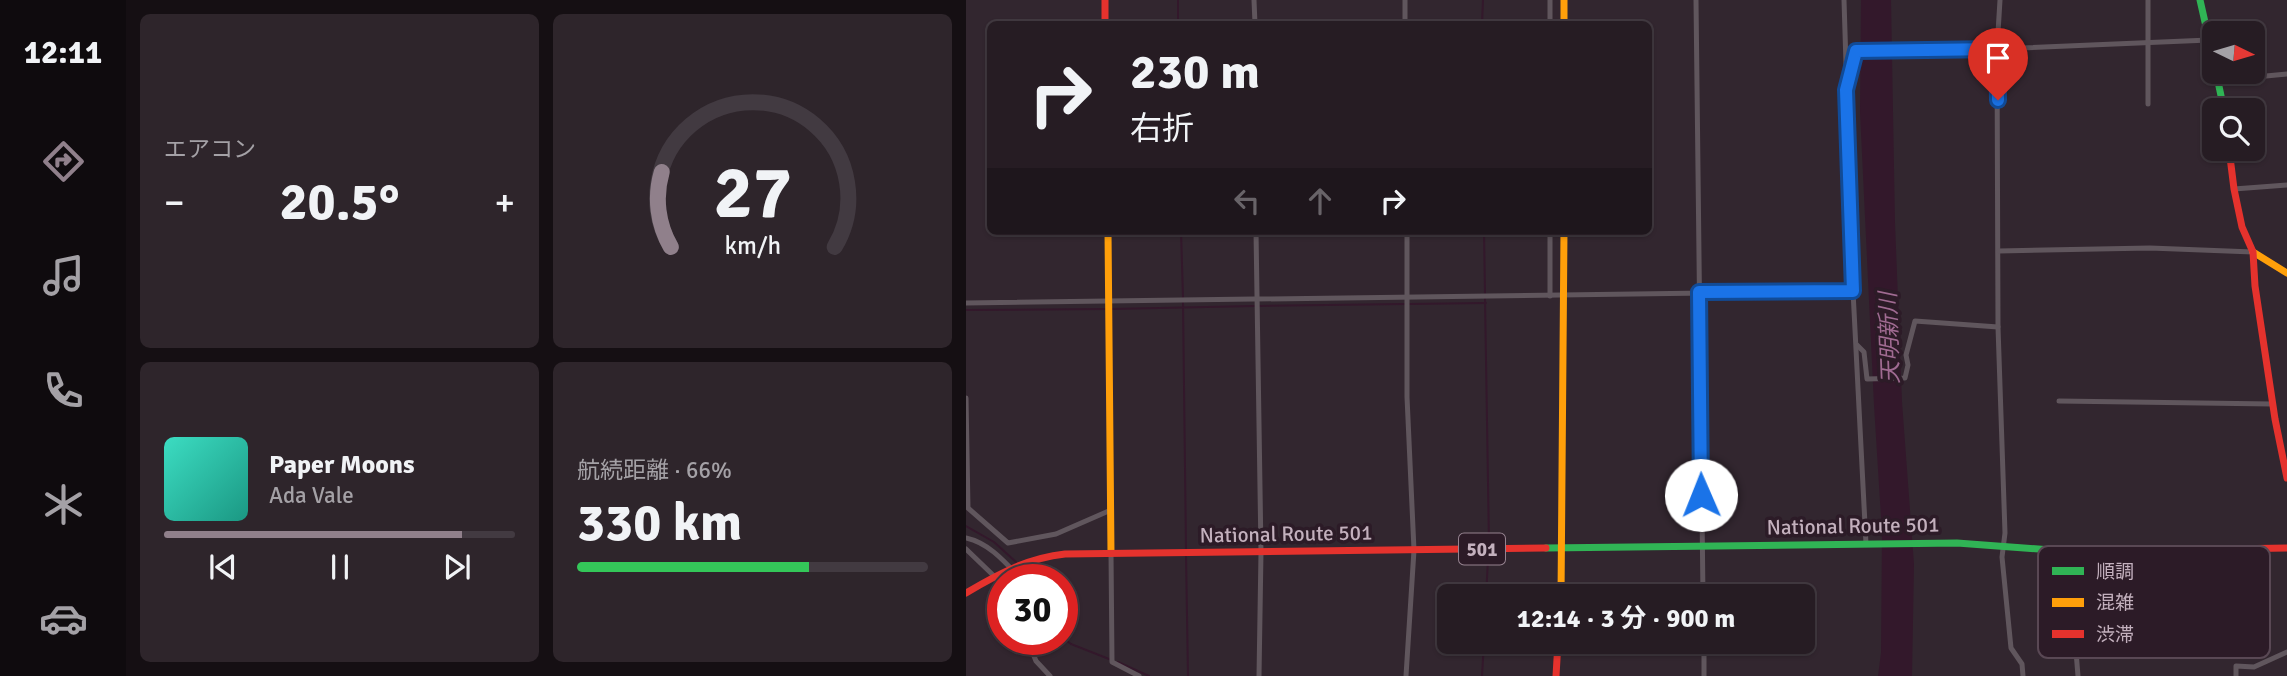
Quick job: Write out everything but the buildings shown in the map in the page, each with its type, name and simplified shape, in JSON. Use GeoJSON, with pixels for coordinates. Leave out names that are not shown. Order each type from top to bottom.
{"type":"FeatureCollection","features":[{"type":"Feature","properties":{"kind":"main road"},"geometry":{"type":"LineString","coordinates":[[1105,0],[1105,21]]}},
{"type":"Feature","properties":{"kind":"main road"},"geometry":{"type":"LineString","coordinates":[[1564,0],[1564,21]]}},
{"type":"Feature","properties":{"kind":"main road"},"geometry":{"type":"LineString","coordinates":[[2200,0],[2205,21]]}},
{"type":"Feature","properties":{"kind":"main road"},"geometry":{"type":"LineString","coordinates":[[2230,161],[2242,227],[2253,252],[2255,286],[2272,404],[2287,475]]}},
{"type":"Feature","properties":{"kind":"main road"},"geometry":{"type":"LineString","coordinates":[[1108,235],[1111,553]]}},
{"type":"Feature","properties":{"kind":"main road"},"geometry":{"type":"LineString","coordinates":[[1561,584],[1564,235]]}},
{"type":"Feature","properties":{"kind":"main road"},"geometry":{"type":"LineString","coordinates":[[2253,252],[2287,273]]}},
{"type":"Feature","properties":{"kind":"main road","name":"National Route 501"},"geometry":{"type":"LineString","coordinates":[[1021,564],[1052,555],[1111,553],[1917,543],[2038,549]]}},
{"type":"Feature","properties":{"kind":"main road","name":"National Route 501"},"geometry":{"type":"LineString","coordinates":[[966,593],[987,580]]}},
{"type":"Feature","properties":{"kind":"main road"},"geometry":{"type":"LineString","coordinates":[[1556,676],[1557,654]]}},
{"type":"Feature","properties":{"kind":"street"},"geometry":{"type":"LineString","coordinates":[[1254,0],[1255,21]]}},
{"type":"Feature","properties":{"kind":"street"},"geometry":{"type":"LineString","coordinates":[[1405,0],[1405,21]]}},
{"type":"Feature","properties":{"kind":"street"},"geometry":{"type":"LineString","coordinates":[[1550,0],[1550,21]]}},
{"type":"Feature","properties":{"kind":"street"},"geometry":{"type":"LineString","coordinates":[[1696,0],[1703,584]]}},
{"type":"Feature","properties":{"kind":"street"},"geometry":{"type":"LineString","coordinates":[[1844,0],[1853,291],[1868,544]]}},
{"type":"Feature","properties":{"kind":"street"},"geometry":{"type":"LineString","coordinates":[[2000,0],[1997,49],[1998,327],[2005,533],[2002,557],[2011,649],[2022,664],[2023,676]]}},
{"type":"Feature","properties":{"kind":"street"},"geometry":{"type":"LineString","coordinates":[[2148,0],[2148,104]]}},
{"type":"Feature","properties":{"kind":"street"},"geometry":{"type":"LineString","coordinates":[[1846,90],[1856,51],[1997,49],[2202,40]]}},
{"type":"Feature","properties":{"kind":"street"},"geometry":{"type":"LineString","coordinates":[[2265,76],[2287,74]]}},
{"type":"Feature","properties":{"kind":"street"},"geometry":{"type":"LineString","coordinates":[[2234,189],[2287,185]]}},
{"type":"Feature","properties":{"kind":"street"},"geometry":{"type":"LineString","coordinates":[[1256,235],[1261,552],[1259,676]]}},
{"type":"Feature","properties":{"kind":"street"},"geometry":{"type":"LineString","coordinates":[[1406,676],[1414,550],[1407,397],[1407,235]]}},
{"type":"Feature","properties":{"kind":"street"},"geometry":{"type":"LineString","coordinates":[[1550,235],[1550,296]]}},
{"type":"Feature","properties":{"kind":"street"},"geometry":{"type":"LineString","coordinates":[[1999,251],[2150,248],[2253,252]]}},
{"type":"Feature","properties":{"kind":"street"},"geometry":{"type":"LineString","coordinates":[[966,303],[1853,291]]}},
{"type":"Feature","properties":{"kind":"street"},"geometry":{"type":"LineString","coordinates":[[1857,345],[1864,352],[1867,379],[1905,378],[1908,365],[1906,355],[1915,321],[1998,327]]}},
{"type":"Feature","properties":{"kind":"street"},"geometry":{"type":"LineString","coordinates":[[966,398],[968,508],[1008,543],[1056,534],[1111,510]]}},
{"type":"Feature","properties":{"kind":"street"},"geometry":{"type":"LineString","coordinates":[[2059,401],[2272,404]]}},
{"type":"Feature","properties":{"kind":"street"},"geometry":{"type":"LineString","coordinates":[[966,538],[975,540],[1007,564]]}},
{"type":"Feature","properties":{"kind":"street"},"geometry":{"type":"LineString","coordinates":[[966,549],[987,570]]}},
{"type":"Feature","properties":{"kind":"street"},"geometry":{"type":"LineString","coordinates":[[1111,553],[1112,662],[1139,676]]}},
{"type":"Feature","properties":{"kind":"street"},"geometry":{"type":"LineString","coordinates":[[2236,676],[2236,666],[2254,667],[2287,652]]}},
{"type":"Feature","properties":{"kind":"street"},"geometry":{"type":"LineString","coordinates":[[1704,654],[1704,676]]}},
{"type":"Feature","properties":{"kind":"street"},"geometry":{"type":"LineString","coordinates":[[1034,655],[1049,676]]}},
{"type":"Feature","properties":{"kind":"street"},"geometry":{"type":"LineString","coordinates":[[2077,658],[2078,676]]}},
{"type":"Feature","properties":{"kind":"water","name":"天明新川"},"geometry":{"type":"Polygon","coordinates":[[[1861,0],[1891,0],[1895,223],[1902,402],[1914,564],[1912,676],[1878,676],[1881,653],[1882,533],[1860,112],[1861,0]]]}},
{"type":"Feature","properties":{"kind":"waterway"},"geometry":{"type":"LineString","coordinates":[[1178,0],[1178,21]]}},
{"type":"Feature","properties":{"kind":"waterway"},"geometry":{"type":"LineString","coordinates":[[1482,21],[1483,0]]}},
{"type":"Feature","properties":{"kind":"waterway"},"geometry":{"type":"LineString","coordinates":[[1181,235],[1183,297]]}},
{"type":"Feature","properties":{"kind":"waterway"},"geometry":{"type":"LineString","coordinates":[[1484,235],[1485,293]]}},
{"type":"Feature","properties":{"kind":"waterway"},"geometry":{"type":"LineString","coordinates":[[1485,299],[1489,543]]}},
{"type":"Feature","properties":{"kind":"waterway"},"geometry":{"type":"LineString","coordinates":[[1183,303],[1186,549]]}},
{"type":"Feature","properties":{"kind":"waterway"},"geometry":{"type":"LineString","coordinates":[[1410,304],[1486,303]]}},
{"type":"Feature","properties":{"kind":"waterway"},"geometry":{"type":"LineString","coordinates":[[1259,306],[1404,304]]}},
{"type":"Feature","properties":{"kind":"waterway"},"geometry":{"type":"LineString","coordinates":[[1112,309],[1254,306]]}},
{"type":"Feature","properties":{"kind":"waterway"},"geometry":{"type":"LineString","coordinates":[[966,310],[1107,309]]}},
{"type":"Feature","properties":{"kind":"waterway"},"geometry":{"type":"LineString","coordinates":[[966,526],[994,542],[1016,562]]}},
{"type":"Feature","properties":{"kind":"waterway"},"geometry":{"type":"LineString","coordinates":[[1186,555],[1188,676]]}},
{"type":"Feature","properties":{"kind":"waterway"},"geometry":{"type":"LineString","coordinates":[[1487,584],[1488,559]]}},
{"type":"Feature","properties":{"kind":"waterway"},"geometry":{"type":"LineString","coordinates":[[1078,647],[1109,659]]}},
{"type":"Feature","properties":{"kind":"waterway"},"geometry":{"type":"LineString","coordinates":[[1482,676],[1483,654]]}},
{"type":"Feature","properties":{"kind":"waterway"},"geometry":{"type":"LineString","coordinates":[[1118,662],[1149,676]]}},
{"type":"Feature","properties":{"kind":"traffic: fast"},"geometry":{"type":"LineString","coordinates":[[2200,0],[2205,21]]}},
{"type":"Feature","properties":{"kind":"traffic: fast"},"geometry":{"type":"LineString","coordinates":[[2219,84],[2221,98]]}},
{"type":"Feature","properties":{"kind":"traffic: fast"},"geometry":{"type":"LineString","coordinates":[[1546,548],[1957,543],[2038,549]]}},
{"type":"Feature","properties":{"kind":"traffic: slow"},"geometry":{"type":"LineString","coordinates":[[1564,0],[1564,21]]}},
{"type":"Feature","properties":{"kind":"traffic: slow"},"geometry":{"type":"LineString","coordinates":[[1108,235],[1111,553]]}},
{"type":"Feature","properties":{"kind":"traffic: slow"},"geometry":{"type":"LineString","coordinates":[[1561,584],[1564,235]]}},
{"type":"Feature","properties":{"kind":"traffic: slow"},"geometry":{"type":"LineString","coordinates":[[2253,252],[2287,273]]}},
{"type":"Feature","properties":{"kind":"traffic: jam"},"geometry":{"type":"LineString","coordinates":[[1105,0],[1105,21]]}},
{"type":"Feature","properties":{"kind":"traffic: jam"},"geometry":{"type":"LineString","coordinates":[[2230,161],[2242,227],[2253,252],[2255,286],[2275,419],[2287,478]]}},
{"type":"Feature","properties":{"kind":"traffic: jam"},"geometry":{"type":"LineString","coordinates":[[966,593],[1014,568],[1038,559],[1065,554],[1546,548]]}},
{"type":"Feature","properties":{"kind":"traffic: jam"},"geometry":{"type":"LineString","coordinates":[[2270,548],[2287,548]]}},
{"type":"Feature","properties":{"kind":"traffic: jam"},"geometry":{"type":"LineString","coordinates":[[1556,676],[1557,654]]}},
{"type":"Feature","properties":{"kind":"route"},"geometry":{"type":"LineString","coordinates":[[1701,495],[1699,292],[1853,291],[1846,90],[1856,51],[1997,49],[1998,100]]}}]}
